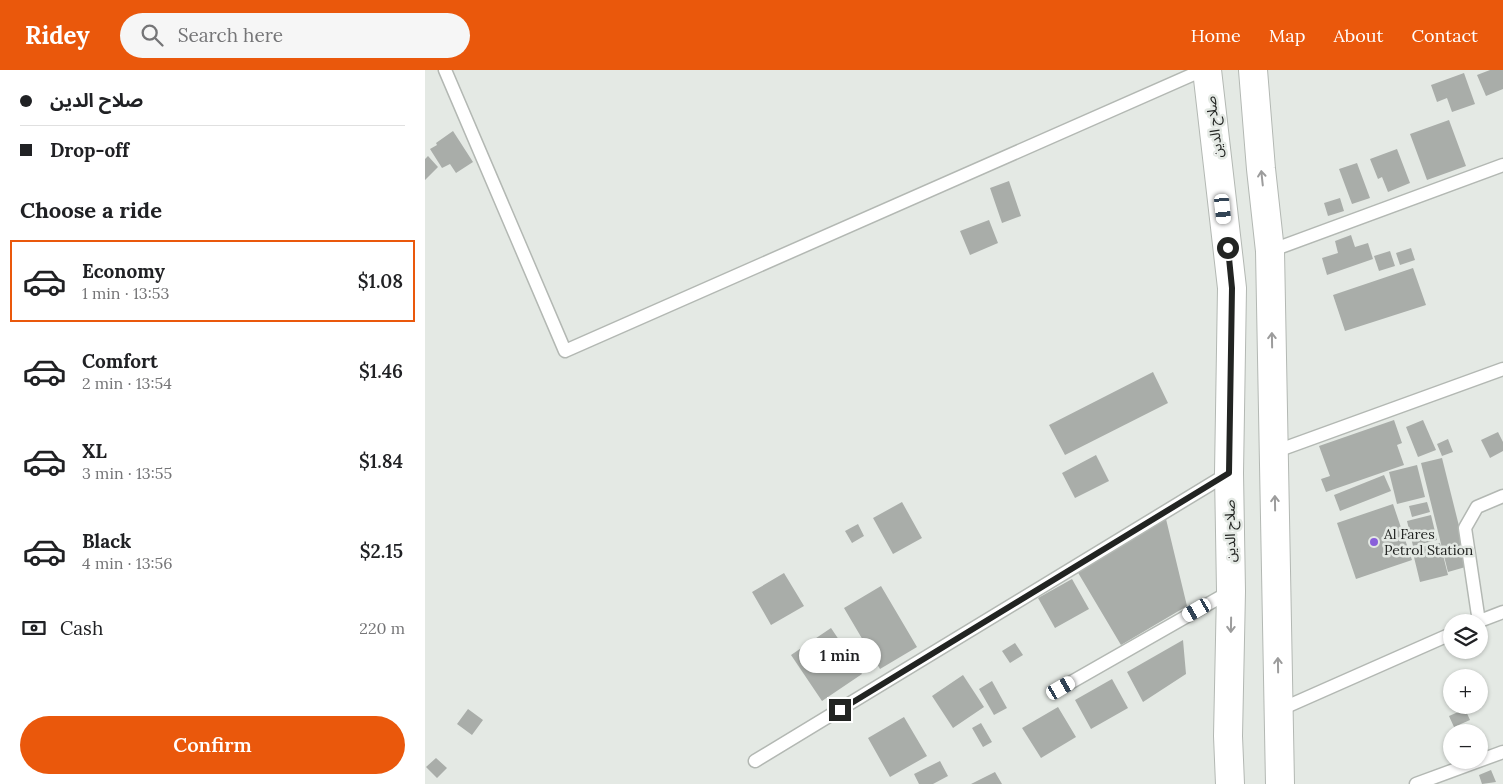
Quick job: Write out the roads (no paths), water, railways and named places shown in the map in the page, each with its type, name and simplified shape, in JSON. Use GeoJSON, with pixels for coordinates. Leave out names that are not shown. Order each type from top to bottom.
{"type":"FeatureCollection","features":[{"type":"Feature","properties":{"kind":"highway","name":"صلاح الدين"},"geometry":{"type":"LineString","coordinates":[[1207,70],[1232,288],[1229,473],[1231,591],[1228,736],[1230,784]]}},
{"type":"Feature","properties":{"kind":"highway"},"geometry":{"type":"LineString","coordinates":[[1253,70],[1270,251],[1280,784]]}},
{"type":"Feature","properties":{"kind":"lane"},"geometry":{"type":"LineString","coordinates":[[445,70],[565,351],[1203,70]]}},
{"type":"Feature","properties":{"kind":"lane"},"geometry":{"type":"LineString","coordinates":[[1270,251],[1503,165]]}},
{"type":"Feature","properties":{"kind":"lane"},"geometry":{"type":"LineString","coordinates":[[1274,452],[1503,369]]}},
{"type":"Feature","properties":{"kind":"lane"},"geometry":{"type":"LineString","coordinates":[[755,761],[1229,473]]}},
{"type":"Feature","properties":{"kind":"lane"},"geometry":{"type":"LineString","coordinates":[[1477,614],[1465,528],[1477,507],[1503,496]]}},
{"type":"Feature","properties":{"kind":"lane"},"geometry":{"type":"LineString","coordinates":[[1061,688],[1231,591]]}},
{"type":"Feature","properties":{"kind":"lane"},"geometry":{"type":"LineString","coordinates":[[1488,618],[1503,612]]}},
{"type":"Feature","properties":{"kind":"lane"},"geometry":{"type":"LineString","coordinates":[[1279,710],[1443,638]]}},
{"type":"Feature","properties":{"kind":"lane"},"geometry":{"type":"LineString","coordinates":[[1416,784],[1503,752]]}},
{"type":"Feature","properties":{"kind":"place","name":"Al Fares Petrol Station"},"geometry":{"type":"Point","coordinates":[1374,542]}}]}
